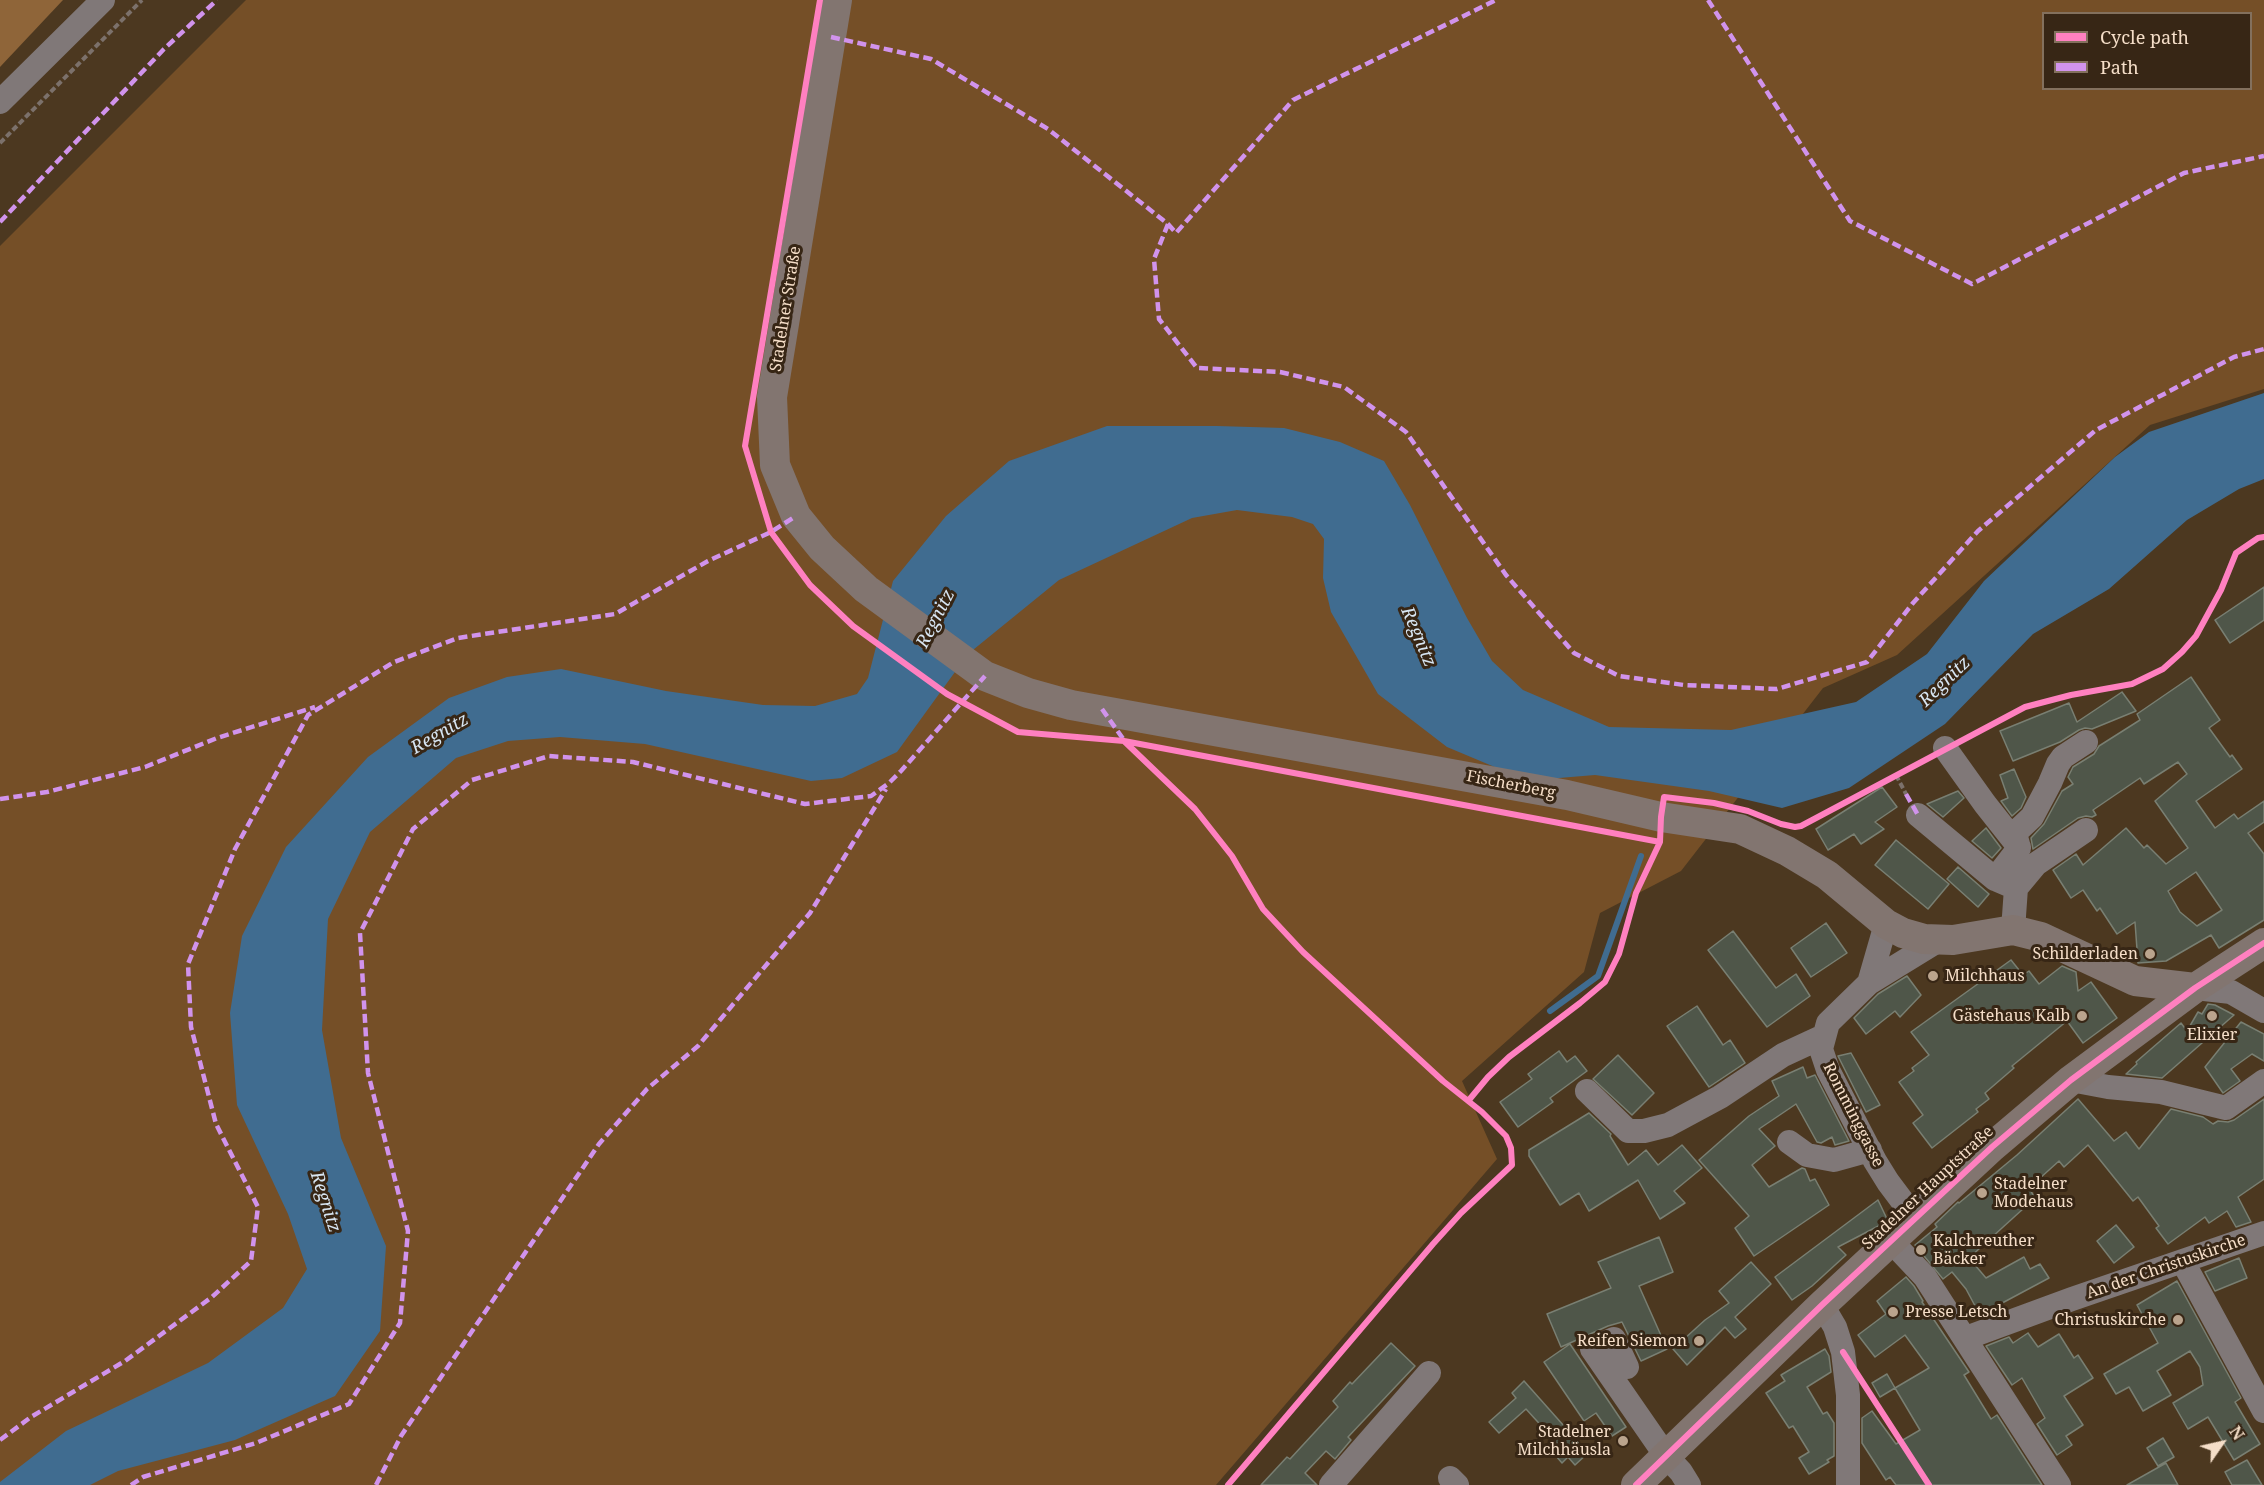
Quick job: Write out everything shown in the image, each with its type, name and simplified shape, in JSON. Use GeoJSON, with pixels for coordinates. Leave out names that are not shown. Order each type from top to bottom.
{"type":"FeatureCollection","features":[{"type":"Feature","properties":{"kind":"main road","name":"Stadelner Straße"},"geometry":{"type":"LineString","coordinates":[[837,0],[772,397],[775,465],[796,516],[822,548],[866,589],[985,676]]}},
{"type":"Feature","properties":{"kind":"main road","name":"Fischerberg"},"geometry":{"type":"LineString","coordinates":[[985,676],[1028,693],[1071,705],[1567,795],[1661,817],[1740,829],[1787,851],[1827,875],[1886,924],[1903,933],[1924,939],[1953,940],[2013,930],[2041,936],[2135,981],[2195,988]]}},
{"type":"Feature","properties":{"kind":"main road","name":"Stadelner Hauptstraße"},"geometry":{"type":"LineString","coordinates":[[1636,1485],[1822,1305],[1992,1147],[2071,1080],[2195,988],[2264,943]]}},
{"type":"Feature","properties":{"kind":"street"},"geometry":{"type":"LineString","coordinates":[[0,102],[103,0]]}},
{"type":"Feature","properties":{"kind":"street"},"geometry":{"type":"LineString","coordinates":[[2013,930],[2006,884],[2019,847],[2015,833],[2032,817],[2063,757],[2086,742]]}},
{"type":"Feature","properties":{"kind":"street"},"geometry":{"type":"LineString","coordinates":[[1945,748],[1984,804],[2019,847]]}},
{"type":"Feature","properties":{"kind":"street"},"geometry":{"type":"LineString","coordinates":[[1918,815],[2006,884]]}},
{"type":"Feature","properties":{"kind":"street"},"geometry":{"type":"LineString","coordinates":[[2006,884],[2086,830]]}},
{"type":"Feature","properties":{"kind":"street"},"geometry":{"type":"LineString","coordinates":[[1869,983],[1886,924]]}},
{"type":"Feature","properties":{"kind":"street"},"geometry":{"type":"LineString","coordinates":[[1587,1091],[1628,1131],[1644,1131],[1668,1125],[1720,1097],[1783,1055],[1824,1036],[1828,1023],[1869,983],[1939,940]]}},
{"type":"Feature","properties":{"kind":"street"},"geometry":{"type":"LineString","coordinates":[[2195,988],[2231,992],[2264,1011]]}},
{"type":"Feature","properties":{"kind":"street","name":"Romminggasse"},"geometry":{"type":"LineString","coordinates":[[1824,1036],[1821,1049],[1828,1070],[1888,1182],[1915,1218]]}},
{"type":"Feature","properties":{"kind":"street"},"geometry":{"type":"LineString","coordinates":[[2071,1080],[2169,1094],[2226,1108],[2264,1081]]}},
{"type":"Feature","properties":{"kind":"street"},"geometry":{"type":"LineString","coordinates":[[1789,1142],[1808,1155],[1834,1160],[1870,1150]]}},
{"type":"Feature","properties":{"kind":"street","name":"An der Christuskirche"},"geometry":{"type":"LineString","coordinates":[[1966,1338],[2264,1233]]}},
{"type":"Feature","properties":{"kind":"street"},"geometry":{"type":"LineString","coordinates":[[1891,1241],[1924,1277],[1966,1338],[2059,1485]]}},
{"type":"Feature","properties":{"kind":"street"},"geometry":{"type":"LineString","coordinates":[[2182,1262],[2264,1411]]}},
{"type":"Feature","properties":{"kind":"street"},"geometry":{"type":"LineString","coordinates":[[1822,1305],[1835,1327],[1843,1352],[1848,1395],[1848,1485]]}},
{"type":"Feature","properties":{"kind":"street"},"geometry":{"type":"LineString","coordinates":[[1627,1367],[1614,1339],[1592,1350],[1666,1456],[1682,1472],[1689,1485]]}},
{"type":"Feature","properties":{"kind":"street"},"geometry":{"type":"LineString","coordinates":[[1330,1485],[1429,1373]]}},
{"type":"Feature","properties":{"kind":"path"},"geometry":{"type":"LineString","coordinates":[[0,143],[142,0]]}},
{"type":"Feature","properties":{"kind":"path"},"geometry":{"type":"LineString","coordinates":[[1896,775],[1906,794]]}},
{"type":"Feature","properties":{"kind":"path"},"geometry":{"type":"LineString","coordinates":[[1868,1390],[1929,1485]]}},
{"type":"Feature","properties":{"kind":"shaded area"},"geometry":{"type":"Polygon","coordinates":[[[0,0],[63,0],[0,67],[0,0]]]}},
{"type":"Feature","properties":{"kind":"shaded area"},"geometry":{"type":"Polygon","coordinates":[[[246,0],[2264,0],[2264,389],[2150,425],[1897,655],[1823,688],[1681,871],[1600,913],[1584,972],[1462,1081],[1497,1159],[1216,1485],[0,1485],[0,246],[246,0]]]}},
{"type":"Feature","properties":{"kind":"water","name":"Regnitz"},"geometry":{"type":"Polygon","coordinates":[[[2264,393],[2264,479],[2239,489],[2187,520],[2109,589],[2033,634],[1945,724],[1849,788],[1782,808],[1709,791],[1595,775],[1547,779],[1509,773],[1447,747],[1378,694],[1331,612],[1323,578],[1324,539],[1313,524],[1292,517],[1237,510],[1192,518],[1059,580],[968,654],[897,752],[842,778],[811,781],[645,744],[560,737],[508,741],[456,758],[370,832],[328,919],[322,1030],[341,1138],[386,1246],[380,1331],[335,1396],[235,1440],[118,1471],[90,1485],[0,1485],[0,1482],[66,1431],[208,1363],[283,1308],[307,1269],[288,1214],[237,1105],[230,1013],[242,936],[286,847],[368,757],[449,698],[507,677],[561,669],[666,691],[763,705],[815,706],[857,694],[868,678],[893,581],[946,516],[1009,461],[1107,426],[1217,426],[1284,428],[1340,442],[1384,461],[1410,505],[1467,618],[1492,661],[1523,690],[1609,727],[1731,730],[1856,702],[1927,654],[1984,581],[2115,457],[2149,432],[2264,393]]]}},
{"type":"Feature","properties":{"kind":"building"},"geometry":{"type":"Polygon","coordinates":[[[2264,587],[2264,620],[2230,643],[2215,620],[2264,587]]]}},
{"type":"Feature","properties":{"kind":"building"},"geometry":{"type":"Polygon","coordinates":[[[2191,677],[2220,720],[2209,728],[2230,757],[2232,755],[2242,769],[2196,801],[2215,828],[2234,814],[2238,819],[2264,801],[2264,822],[2248,833],[2264,854],[2264,920],[2219,948],[2211,935],[2166,961],[2138,963],[2135,922],[2117,934],[2100,908],[2097,911],[2083,890],[2071,898],[2053,870],[2076,854],[2083,865],[2126,828],[2144,848],[2147,845],[2166,864],[2188,848],[2155,801],[2187,774],[2178,762],[2144,784],[2140,778],[2093,810],[2096,815],[2078,818],[2033,849],[2031,838],[2044,824],[2062,791],[2073,784],[2068,777],[2073,767],[2094,754],[2099,746],[2140,720],[2137,714],[2191,677]],[[2196,872],[2168,891],[2180,912],[2197,926],[2222,910],[2196,872]]]}},
{"type":"Feature","properties":{"kind":"building"},"geometry":{"type":"Polygon","coordinates":[[[2122,692],[2136,711],[2092,729],[2079,730],[2060,742],[2013,761],[2000,731],[2069,703],[2077,722],[2122,692]]]}},
{"type":"Feature","properties":{"kind":"building"},"geometry":{"type":"Polygon","coordinates":[[[2014,769],[2026,797],[2021,808],[2012,816],[2001,801],[2008,798],[2000,775],[2014,769]]]}},
{"type":"Feature","properties":{"kind":"building"},"geometry":{"type":"Polygon","coordinates":[[[1882,787],[1897,807],[1875,822],[1884,829],[1861,844],[1854,834],[1828,850],[1816,829],[1882,787]]]}},
{"type":"Feature","properties":{"kind":"building"},"geometry":{"type":"Polygon","coordinates":[[[1958,791],[1964,798],[1943,817],[1927,804],[1958,791]]]}},
{"type":"Feature","properties":{"kind":"building"},"geometry":{"type":"Polygon","coordinates":[[[1986,828],[2001,848],[1992,858],[1972,841],[1986,828]]]}},
{"type":"Feature","properties":{"kind":"building"},"geometry":{"type":"Polygon","coordinates":[[[1896,840],[1949,884],[1928,909],[1875,865],[1896,840]]]}},
{"type":"Feature","properties":{"kind":"building"},"geometry":{"type":"Polygon","coordinates":[[[1958,867],[1989,894],[1978,907],[1947,879],[1958,867]]]}},
{"type":"Feature","properties":{"kind":"building"},"geometry":{"type":"Polygon","coordinates":[[[1826,923],[1847,953],[1811,977],[1791,948],[1826,923]]]}},
{"type":"Feature","properties":{"kind":"building"},"geometry":{"type":"Polygon","coordinates":[[[1733,931],[1776,988],[1796,974],[1810,996],[1767,1027],[1708,950],[1733,931]]]}},
{"type":"Feature","properties":{"kind":"building"},"geometry":{"type":"Polygon","coordinates":[[[2011,960],[2023,975],[2029,971],[2039,984],[2062,966],[2076,972],[2078,991],[2091,982],[2117,1018],[2083,1043],[2067,1021],[2012,1066],[2014,1068],[1985,1093],[1989,1099],[1976,1109],[1978,1112],[1932,1148],[1913,1123],[1923,1115],[1899,1082],[1914,1071],[1912,1068],[1929,1055],[1911,1032],[2011,960]]]}},
{"type":"Feature","properties":{"kind":"building"},"geometry":{"type":"Polygon","coordinates":[[[1907,976],[1921,995],[1900,1017],[1895,1011],[1866,1034],[1854,1018],[1878,994],[1907,976]]]}},
{"type":"Feature","properties":{"kind":"building"},"geometry":{"type":"Polygon","coordinates":[[[2208,1004],[2215,1005],[2234,1015],[2162,1078],[2126,1074],[2137,1064],[2136,1062],[2181,1023],[2187,1031],[2198,1012],[2202,1014],[2208,1004]]]}},
{"type":"Feature","properties":{"kind":"building"},"geometry":{"type":"Polygon","coordinates":[[[1697,1006],[1723,1045],[1730,1040],[1745,1063],[1709,1087],[1667,1026],[1697,1006]]]}},
{"type":"Feature","properties":{"kind":"building"},"geometry":{"type":"Polygon","coordinates":[[[2241,1022],[2264,1034],[2264,1061],[2252,1054],[2231,1069],[2240,1081],[2223,1093],[2205,1067],[2241,1022]]]}},
{"type":"Feature","properties":{"kind":"building"},"geometry":{"type":"Polygon","coordinates":[[[1559,1051],[1567,1062],[1575,1056],[1587,1071],[1550,1098],[1553,1102],[1518,1127],[1500,1102],[1532,1079],[1528,1074],[1559,1051]]]}},
{"type":"Feature","properties":{"kind":"building"},"geometry":{"type":"Polygon","coordinates":[[[1851,1053],[1880,1105],[1866,1112],[1838,1056],[1851,1053]]]}},
{"type":"Feature","properties":{"kind":"building"},"geometry":{"type":"Polygon","coordinates":[[[1618,1055],[1654,1093],[1632,1115],[1593,1079],[1618,1055]]]}},
{"type":"Feature","properties":{"kind":"building"},"geometry":{"type":"Polygon","coordinates":[[[1803,1067],[1807,1078],[1815,1075],[1849,1141],[1835,1145],[1832,1137],[1821,1143],[1817,1142],[1796,1104],[1759,1129],[1775,1146],[1752,1165],[1769,1187],[1802,1168],[1805,1169],[1810,1181],[1815,1179],[1829,1205],[1754,1256],[1735,1228],[1749,1216],[1699,1160],[1749,1116],[1779,1096],[1772,1081],[1803,1067]]]}},
{"type":"Feature","properties":{"kind":"building"},"geometry":{"type":"Polygon","coordinates":[[[2078,1099],[2114,1141],[2126,1132],[2139,1149],[2171,1109],[2203,1117],[2213,1124],[2218,1121],[2234,1120],[2264,1099],[2264,1179],[2238,1197],[2251,1222],[2236,1227],[2227,1211],[2209,1223],[2205,1217],[2168,1244],[2156,1228],[2159,1226],[2138,1197],[2133,1201],[2088,1145],[2064,1167],[2059,1161],[2029,1188],[2035,1198],[1969,1258],[1986,1278],[2024,1257],[2030,1269],[2040,1264],[2049,1278],[1991,1309],[1993,1313],[1981,1317],[1966,1289],[1952,1272],[1943,1279],[1915,1245],[1937,1227],[1935,1224],[1958,1202],[2017,1155],[2078,1099]]]}},
{"type":"Feature","properties":{"kind":"building"},"geometry":{"type":"Polygon","coordinates":[[[1589,1113],[1611,1134],[1610,1136],[1628,1165],[1646,1150],[1658,1165],[1682,1145],[1702,1168],[1674,1191],[1685,1203],[1660,1219],[1638,1180],[1589,1211],[1579,1193],[1560,1205],[1529,1156],[1529,1150],[1589,1113]]]}},
{"type":"Feature","properties":{"kind":"building"},"geometry":{"type":"Polygon","coordinates":[[[1878,1200],[1888,1221],[1838,1247],[1846,1255],[1812,1286],[1792,1300],[1775,1277],[1878,1200]]]}},
{"type":"Feature","properties":{"kind":"building"},"geometry":{"type":"Polygon","coordinates":[[[2116,1225],[2134,1247],[2114,1263],[2097,1241],[2116,1225]]]}},
{"type":"Feature","properties":{"kind":"building"},"geometry":{"type":"Polygon","coordinates":[[[1659,1237],[1673,1272],[1639,1286],[1667,1349],[1641,1361],[1622,1322],[1561,1347],[1547,1314],[1611,1288],[1598,1262],[1659,1237]]]}},
{"type":"Feature","properties":{"kind":"building"},"geometry":{"type":"Polygon","coordinates":[[[2239,1258],[2247,1278],[2215,1291],[2205,1272],[2239,1258]]]}},
{"type":"Feature","properties":{"kind":"building"},"geometry":{"type":"Polygon","coordinates":[[[1751,1262],[1771,1284],[1735,1317],[1746,1329],[1735,1338],[1725,1327],[1687,1365],[1673,1349],[1705,1320],[1729,1303],[1719,1291],[1751,1262]]]}},
{"type":"Feature","properties":{"kind":"building"},"geometry":{"type":"Polygon","coordinates":[[[1906,1277],[1969,1372],[1964,1375],[1991,1419],[1997,1415],[2042,1485],[1896,1485],[1890,1477],[1886,1480],[1862,1443],[1862,1418],[1872,1411],[1896,1444],[1920,1430],[1895,1388],[1929,1368],[1905,1335],[1875,1357],[1858,1335],[1886,1314],[1877,1301],[1906,1277]]]}},
{"type":"Feature","properties":{"kind":"building"},"geometry":{"type":"Polygon","coordinates":[[[2177,1281],[2241,1398],[2235,1402],[2260,1444],[2234,1460],[2208,1417],[2188,1429],[2173,1403],[2203,1385],[2200,1367],[2190,1351],[2157,1371],[2171,1395],[2143,1411],[2129,1387],[2116,1394],[2104,1374],[2158,1343],[2137,1305],[2177,1281]]]}},
{"type":"Feature","properties":{"kind":"building"},"geometry":{"type":"Polygon","coordinates":[[[2028,1333],[2038,1347],[2059,1334],[2074,1358],[2078,1355],[2093,1378],[2064,1396],[2083,1425],[2066,1436],[2072,1445],[2057,1455],[2037,1424],[2045,1418],[2022,1378],[2012,1385],[1986,1346],[2009,1337],[2013,1343],[2028,1333]]]}},
{"type":"Feature","properties":{"kind":"building"},"geometry":{"type":"Polygon","coordinates":[[[1391,1343],[1415,1366],[1348,1437],[1351,1440],[1335,1459],[1326,1451],[1305,1473],[1317,1485],[1261,1485],[1287,1457],[1290,1459],[1338,1407],[1333,1401],[1391,1343]]]}},
{"type":"Feature","properties":{"kind":"building"},"geometry":{"type":"Polygon","coordinates":[[[1570,1344],[1626,1427],[1612,1436],[1596,1413],[1584,1421],[1544,1362],[1570,1344]]]}},
{"type":"Feature","properties":{"kind":"building"},"geometry":{"type":"Polygon","coordinates":[[[1825,1349],[1829,1356],[1831,1372],[1807,1387],[1823,1414],[1827,1412],[1834,1423],[1834,1456],[1827,1460],[1829,1462],[1809,1474],[1799,1458],[1809,1452],[1793,1426],[1789,1428],[1766,1393],[1785,1381],[1781,1375],[1825,1349]]]}},
{"type":"Feature","properties":{"kind":"building"},"geometry":{"type":"Polygon","coordinates":[[[1887,1374],[1895,1388],[1880,1397],[1872,1383],[1887,1374]]]}},
{"type":"Feature","properties":{"kind":"building"},"geometry":{"type":"Polygon","coordinates":[[[1524,1381],[1588,1453],[1575,1465],[1568,1457],[1562,1463],[1550,1449],[1557,1443],[1526,1409],[1499,1433],[1489,1422],[1516,1398],[1512,1393],[1524,1381]]]}},
{"type":"Feature","properties":{"kind":"building"},"geometry":{"type":"Polygon","coordinates":[[[2163,1438],[2174,1457],[2158,1466],[2147,1448],[2163,1438]]]}},
{"type":"Feature","properties":{"kind":"building"},"geometry":{"type":"Polygon","coordinates":[[[2247,1460],[2262,1485],[2232,1485],[2225,1472],[2247,1460]]]}},
{"type":"Feature","properties":{"kind":"building"},"geometry":{"type":"Polygon","coordinates":[[[2166,1463],[2178,1485],[2127,1485],[2166,1463]]]}},
{"type":"Feature","properties":{"kind":"waterway"},"geometry":{"type":"LineString","coordinates":[[1550,1011],[1598,976],[1641,856]]}},
{"type":"Feature","properties":{"kind":"marked path"},"geometry":{"type":"LineString","coordinates":[[0,222],[164,49],[217,0]]}},
{"type":"Feature","properties":{"kind":"marked path"},"geometry":{"type":"LineString","coordinates":[[831,37],[931,59],[1048,129],[1168,224],[1176,233],[1293,100],[1496,0]]}},
{"type":"Feature","properties":{"kind":"marked path"},"geometry":{"type":"LineString","coordinates":[[1708,0],[1850,221],[1972,284],[2184,173],[2264,156]]}},
{"type":"Feature","properties":{"kind":"marked path"},"geometry":{"type":"LineString","coordinates":[[1168,224],[1154,259],[1159,319],[1197,368],[1280,372],[1344,387],[1406,432],[1506,575],[1574,653],[1619,676],[1684,685],[1777,689],[1867,662],[1913,603],[1978,531],[2096,430],[2234,357],[2264,349]]}},
{"type":"Feature","properties":{"kind":"marked path"},"geometry":{"type":"LineString","coordinates":[[0,1440],[31,1417],[125,1361],[212,1297],[251,1261],[258,1207],[216,1124],[191,1027],[188,964],[235,849],[308,715],[394,662],[458,638],[615,614],[708,561],[771,532],[796,516]]}},
{"type":"Feature","properties":{"kind":"marked path"},"geometry":{"type":"LineString","coordinates":[[131,1485],[143,1477],[256,1443],[349,1404],[400,1323],[408,1231],[368,1073],[360,933],[413,829],[472,780],[549,756],[633,762],[805,804],[871,796],[901,771],[985,676]]}},
{"type":"Feature","properties":{"kind":"marked path"},"geometry":{"type":"LineString","coordinates":[[0,799],[47,792],[145,767],[217,738],[315,707]]}},
{"type":"Feature","properties":{"kind":"marked path"},"geometry":{"type":"LineString","coordinates":[[1102,709],[1126,743]]}},
{"type":"Feature","properties":{"kind":"marked path"},"geometry":{"type":"LineString","coordinates":[[376,1485],[401,1436],[599,1144],[647,1089],[698,1046],[810,913],[886,789]]}},
{"type":"Feature","properties":{"kind":"marked path"},"geometry":{"type":"LineString","coordinates":[[1906,794],[1918,815]]}},
{"type":"Feature","properties":{"kind":"cycle path"},"geometry":{"type":"LineString","coordinates":[[820,0],[745,446],[771,532],[810,585],[853,626],[947,694],[1018,732],[1124,741],[1660,842]]}},
{"type":"Feature","properties":{"kind":"cycle path"},"geometry":{"type":"LineString","coordinates":[[1469,1100],[1509,1057],[1605,982],[1619,954],[1636,893],[1660,842],[1664,797],[1714,803],[1748,811],[1781,824],[1801,826],[2025,707],[2071,695],[2132,684],[2163,669],[2182,652],[2196,636],[2221,590],[2236,553],[2258,538],[2264,537]]}},
{"type":"Feature","properties":{"kind":"cycle path"},"geometry":{"type":"LineString","coordinates":[[1124,741],[1195,809],[1232,856],[1263,909],[1303,952],[1443,1081],[1482,1112],[1506,1136],[1511,1148],[1512,1165],[1461,1213],[1433,1244],[1228,1485]]}},
{"type":"Feature","properties":{"kind":"cycle path"},"geometry":{"type":"LineString","coordinates":[[1636,1485],[1822,1305],[1992,1147],[2071,1080],[2195,988],[2264,943]]}},
{"type":"Feature","properties":{"kind":"cycle path"},"geometry":{"type":"LineString","coordinates":[[1843,1352],[1929,1485]]}},
{"type":"Feature","properties":{"kind":"place","name":"Schilderladen"},"geometry":{"type":"Point","coordinates":[2150,954]}},
{"type":"Feature","properties":{"kind":"place","name":"Milchhaus"},"geometry":{"type":"Point","coordinates":[1933,976]}},
{"type":"Feature","properties":{"kind":"place","name":"Gästehaus Kalb"},"geometry":{"type":"Point","coordinates":[2082,1016]}},
{"type":"Feature","properties":{"kind":"place","name":"Elixier"},"geometry":{"type":"Point","coordinates":[2212,1016]}},
{"type":"Feature","properties":{"kind":"place","name":"Stadelner Modehaus"},"geometry":{"type":"Point","coordinates":[1982,1193]}},
{"type":"Feature","properties":{"kind":"place","name":"Kalchreuther Bäcker"},"geometry":{"type":"Point","coordinates":[1921,1250]}},
{"type":"Feature","properties":{"kind":"place","name":"Presse Letsch"},"geometry":{"type":"Point","coordinates":[1893,1312]}},
{"type":"Feature","properties":{"kind":"place","name":"Christuskirche"},"geometry":{"type":"Point","coordinates":[2178,1320]}},
{"type":"Feature","properties":{"kind":"place","name":"Reifen Siemon"},"geometry":{"type":"Point","coordinates":[1699,1341]}},
{"type":"Feature","properties":{"kind":"place","name":"Stadelner Milchhäusla"},"geometry":{"type":"Point","coordinates":[1623,1441]}}]}
